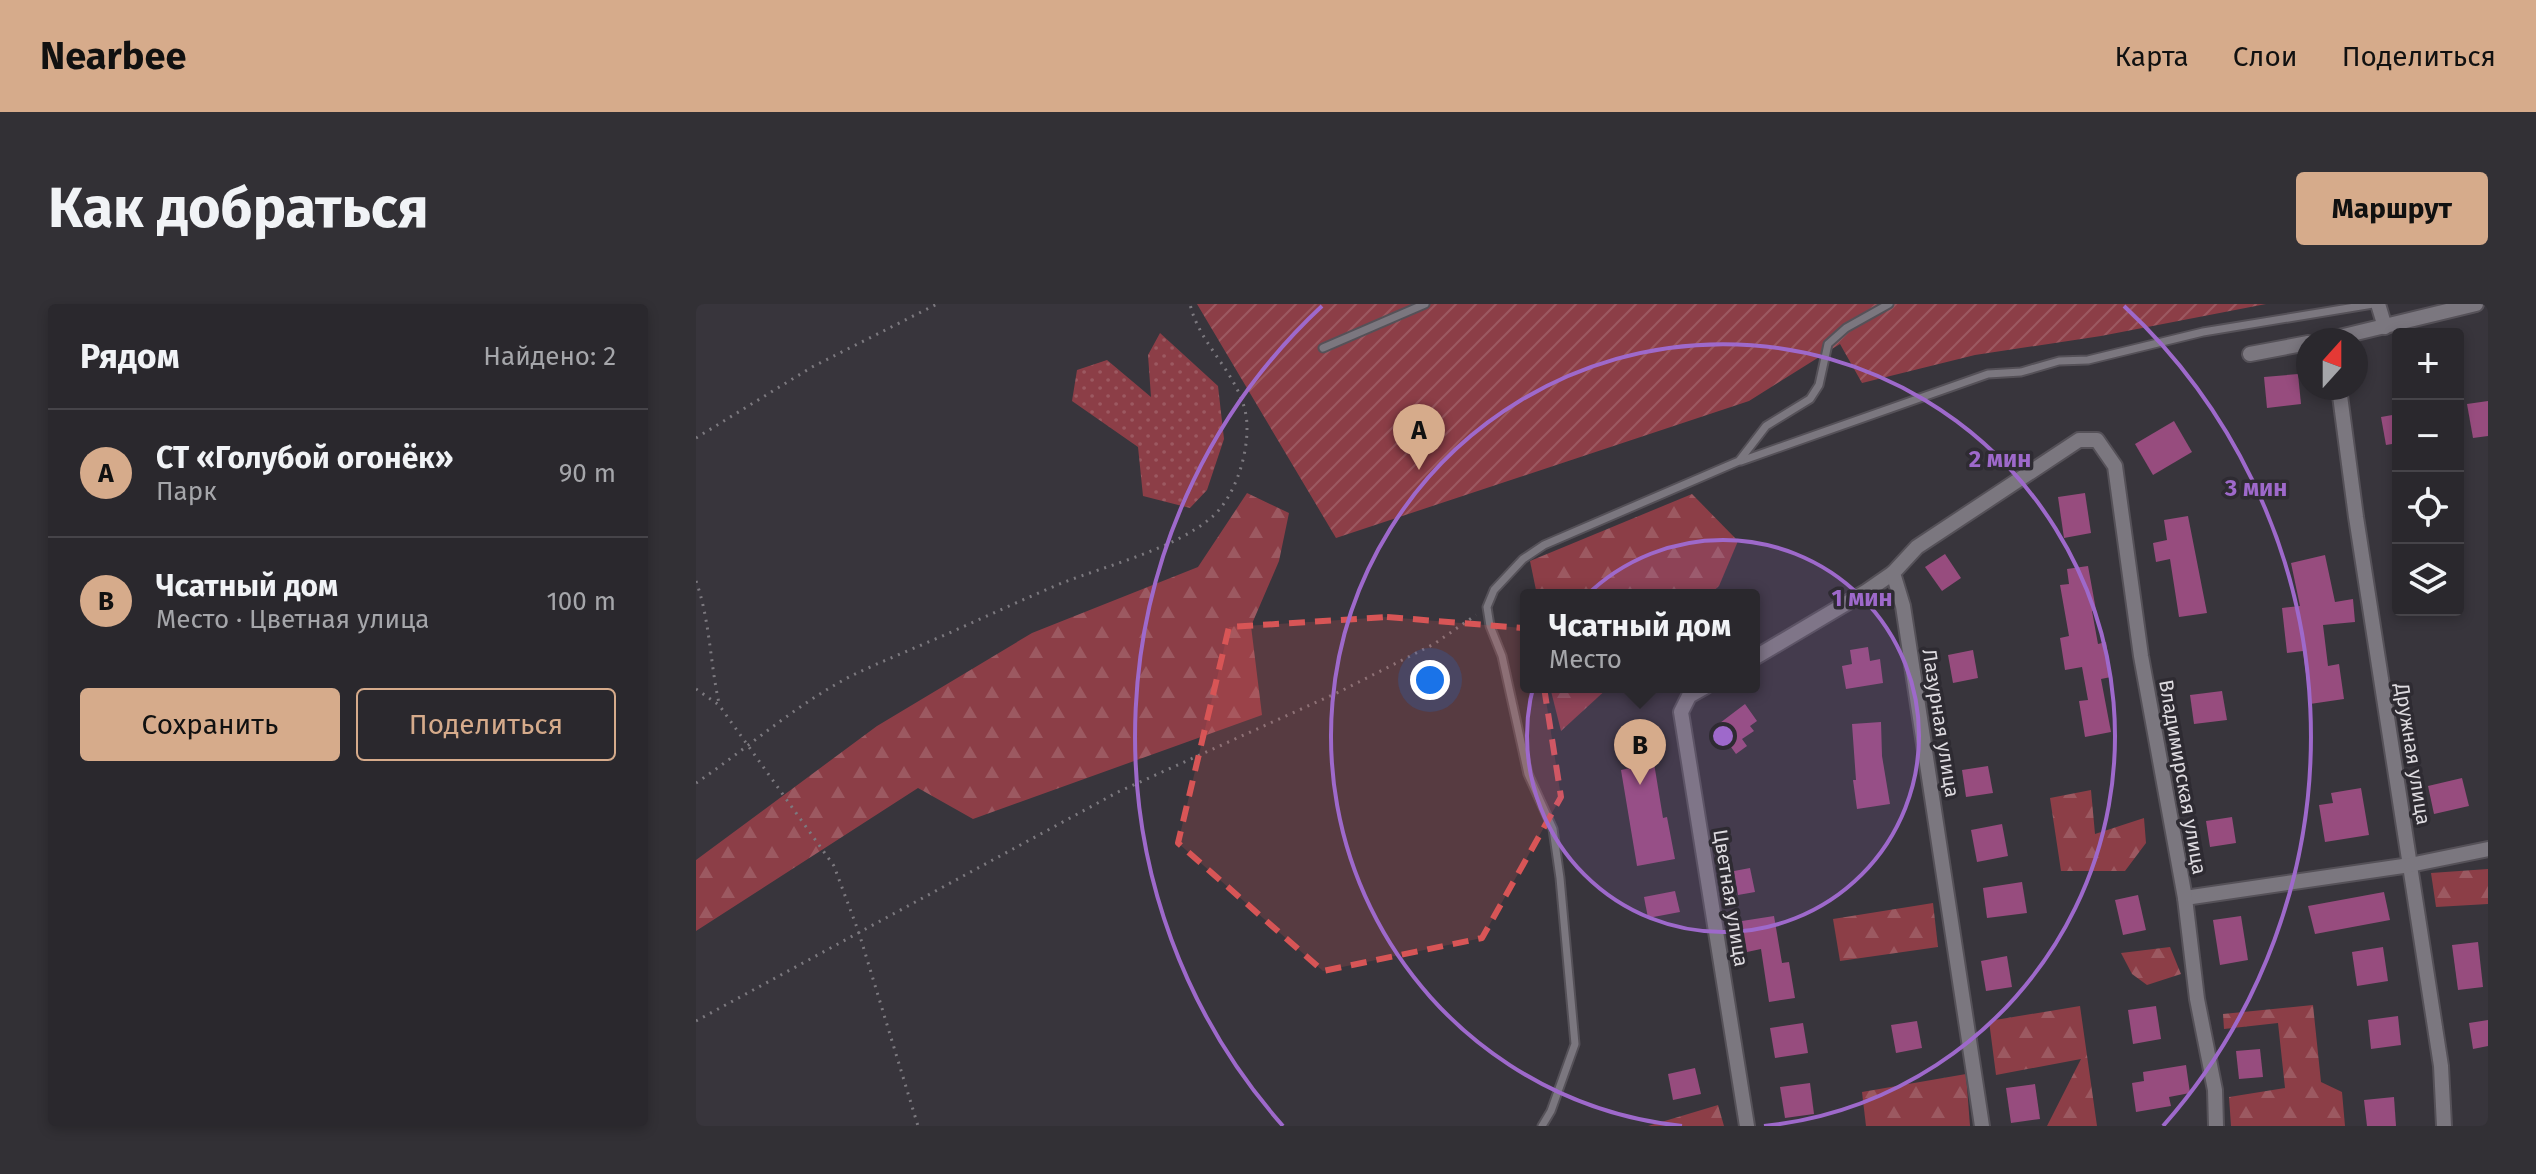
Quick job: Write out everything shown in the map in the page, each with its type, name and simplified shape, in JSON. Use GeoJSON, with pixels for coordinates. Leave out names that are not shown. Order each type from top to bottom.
{"type":"FeatureCollection","features":[{"type":"Feature","properties":{"kind":"street"},"geometry":{"type":"LineString","coordinates":[[2376,304],[2385,327]]}},
{"type":"Feature","properties":{"kind":"street"},"geometry":{"type":"LineString","coordinates":[[2368,331],[2476,304]]}},
{"type":"Feature","properties":{"kind":"street"},"geometry":{"type":"LineString","coordinates":[[2250,354],[2296,345]]}},
{"type":"Feature","properties":{"kind":"street","name":"Дружная улица"},"geometry":{"type":"LineString","coordinates":[[2341,400],[2441,1066],[2444,1126]]}},
{"type":"Feature","properties":{"kind":"street","name":"Владимирская улица"},"geometry":{"type":"LineString","coordinates":[[1893,573],[1917,547],[2079,440],[2097,440],[2115,466],[2141,656],[2185,898],[2197,999],[2215,1090],[2216,1126]]}},
{"type":"Feature","properties":{"kind":"street"},"geometry":{"type":"LineString","coordinates":[[1760,654],[1893,573]]}},
{"type":"Feature","properties":{"kind":"street","name":"Лазурная улица"},"geometry":{"type":"LineString","coordinates":[[1893,573],[1903,606],[1982,1126]]}},
{"type":"Feature","properties":{"kind":"street","name":"Цветная улица"},"geometry":{"type":"LineString","coordinates":[[1694,693],[1689,696],[1681,712],[1747,1126]]}},
{"type":"Feature","properties":{"kind":"street"},"geometry":{"type":"LineString","coordinates":[[2185,898],[2410,865],[2488,849]]}},
{"type":"Feature","properties":{"kind":"lane"},"geometry":{"type":"LineString","coordinates":[[1323,348],[1425,304]]}},
{"type":"Feature","properties":{"kind":"lane"},"geometry":{"type":"LineString","coordinates":[[1739,461],[1766,426],[1810,399],[1819,385],[1828,344],[1846,328],[1889,304]]}},
{"type":"Feature","properties":{"kind":"lane"},"geometry":{"type":"LineString","coordinates":[[1542,1126],[1556,1099],[1575,1044],[1560,878],[1553,829],[1528,774],[1502,656],[1490,626],[1487,607],[1494,590],[1523,559],[1544,545],[1739,461],[1988,374],[2021,372],[2059,361],[2088,360],[2203,332],[2376,304]]}},
{"type":"Feature","properties":{"kind":"path"},"geometry":{"type":"LineString","coordinates":[[696,438],[812,367],[937,304]]}},
{"type":"Feature","properties":{"kind":"path"},"geometry":{"type":"LineString","coordinates":[[696,783],[813,699],[851,676],[1063,583],[1153,549],[1211,518],[1232,489],[1243,455],[1247,429],[1239,391],[1193,319],[1190,304]]}},
{"type":"Feature","properties":{"kind":"path"},"geometry":{"type":"LineString","coordinates":[[696,581],[719,705]]}},
{"type":"Feature","properties":{"kind":"path"},"geometry":{"type":"LineString","coordinates":[[696,1021],[1118,792],[1341,691],[1434,644],[1487,607]]}},
{"type":"Feature","properties":{"kind":"path"},"geometry":{"type":"LineString","coordinates":[[696,689],[719,705],[834,866],[859,933],[918,1126]]}},
{"type":"Feature","properties":{"kind":"highlighted area"},"geometry":{"type":"Polygon","coordinates":[[[1387,617],[1535,629],[1561,797],[1482,938],[1323,971],[1178,843],[1229,627],[1387,617]]]}},
{"type":"Feature","properties":{"kind":"green space"},"geometry":{"type":"Polygon","coordinates":[[[1197,304],[2266,304],[2101,336],[1975,355],[1862,383],[1840,344],[1749,401],[1336,538],[1197,304]]]}},
{"type":"Feature","properties":{"kind":"green space"},"geometry":{"type":"Polygon","coordinates":[[[1160,333],[1218,386],[1224,439],[1207,490],[1190,508],[1143,496],[1138,447],[1072,401],[1077,370],[1107,360],[1151,397],[1148,355],[1160,333]]]}},
{"type":"Feature","properties":{"kind":"green space"},"geometry":{"type":"Polygon","coordinates":[[[1247,493],[1289,513],[1279,561],[1251,626],[1262,715],[973,819],[918,788],[696,931],[696,860],[877,726],[1032,633],[1198,567],[1247,493]]]}},
{"type":"Feature","properties":{"kind":"green space"},"geometry":{"type":"Polygon","coordinates":[[[1692,494],[1738,541],[1716,589],[1536,589],[1530,561],[1692,494]]]}},
{"type":"Feature","properties":{"kind":"green space"},"geometry":{"type":"Polygon","coordinates":[[[1552,693],[1602,693],[1561,731],[1552,693]]]}},
{"type":"Feature","properties":{"kind":"green space"},"geometry":{"type":"Polygon","coordinates":[[[2091,790],[2095,834],[2144,818],[2146,843],[2125,871],[2061,871],[2050,798],[2091,790]]]}},
{"type":"Feature","properties":{"kind":"green space"},"geometry":{"type":"Polygon","coordinates":[[[2488,869],[2488,904],[2436,907],[2431,873],[2488,869]]]}},
{"type":"Feature","properties":{"kind":"green space"},"geometry":{"type":"Polygon","coordinates":[[[1933,903],[1938,947],[1840,961],[1833,919],[1933,903]]]}},
{"type":"Feature","properties":{"kind":"green space"},"geometry":{"type":"Polygon","coordinates":[[[2170,947],[2181,974],[2147,985],[2132,974],[2121,953],[2170,947]]]}},
{"type":"Feature","properties":{"kind":"green space"},"geometry":{"type":"Polygon","coordinates":[[[2313,1005],[2321,1082],[2342,1092],[2345,1126],[2231,1126],[2229,1097],[2285,1088],[2278,1023],[2224,1029],[2223,1014],[2313,1005]]]}},
{"type":"Feature","properties":{"kind":"green space"},"geometry":{"type":"Polygon","coordinates":[[[2080,1006],[2097,1126],[2047,1126],[2081,1059],[1996,1075],[1989,1021],[2080,1006]]]}},
{"type":"Feature","properties":{"kind":"green space"},"geometry":{"type":"Polygon","coordinates":[[[1966,1074],[1970,1126],[1866,1126],[1862,1092],[1966,1074]]]}},
{"type":"Feature","properties":{"kind":"green space"},"geometry":{"type":"Polygon","coordinates":[[[1718,1105],[1724,1126],[1648,1126],[1718,1105]]]}},
{"type":"Feature","properties":{"kind":"building"},"geometry":{"type":"Polygon","coordinates":[[[2296,374],[2296,400],[2301,400],[2301,404],[2267,408],[2264,377],[2296,374]]]}},
{"type":"Feature","properties":{"kind":"building"},"geometry":{"type":"Polygon","coordinates":[[[2488,401],[2488,436],[2473,438],[2467,404],[2488,401]]]}},
{"type":"Feature","properties":{"kind":"building"},"geometry":{"type":"Polygon","coordinates":[[[2392,415],[2392,444],[2386,445],[2381,417],[2392,415]]]}},
{"type":"Feature","properties":{"kind":"building"},"geometry":{"type":"Polygon","coordinates":[[[2174,421],[2192,452],[2153,475],[2135,444],[2174,421]]]}},
{"type":"Feature","properties":{"kind":"building"},"geometry":{"type":"Polygon","coordinates":[[[2085,493],[2091,533],[2064,538],[2058,497],[2085,493]]]}},
{"type":"Feature","properties":{"kind":"building"},"geometry":{"type":"Polygon","coordinates":[[[2188,516],[2207,613],[2179,617],[2170,559],[2156,562],[2153,543],[2167,540],[2164,520],[2188,516]]]}},
{"type":"Feature","properties":{"kind":"building"},"geometry":{"type":"Polygon","coordinates":[[[1945,554],[1961,578],[1942,591],[1925,567],[1945,554]]]}},
{"type":"Feature","properties":{"kind":"building"},"geometry":{"type":"Polygon","coordinates":[[[2325,555],[2335,602],[2353,599],[2355,622],[2323,625],[2328,666],[2339,664],[2344,699],[2310,704],[2303,651],[2287,653],[2282,608],[2300,606],[2291,563],[2325,555]]]}},
{"type":"Feature","properties":{"kind":"building"},"geometry":{"type":"Polygon","coordinates":[[[2088,566],[2098,644],[2106,642],[2111,677],[2101,679],[2111,732],[2085,737],[2079,701],[2088,700],[2082,667],[2065,670],[2060,638],[2069,636],[2060,585],[2069,584],[2067,569],[2088,566]]]}},
{"type":"Feature","properties":{"kind":"building"},"geometry":{"type":"Polygon","coordinates":[[[1868,647],[1870,661],[1880,659],[1883,683],[1846,689],[1842,666],[1852,664],[1850,650],[1868,647]]]}},
{"type":"Feature","properties":{"kind":"building"},"geometry":{"type":"Polygon","coordinates":[[[1973,650],[1978,678],[1953,683],[1948,655],[1973,650]]]}},
{"type":"Feature","properties":{"kind":"building"},"geometry":{"type":"Polygon","coordinates":[[[2222,691],[2227,720],[2194,724],[2190,695],[2222,691]]]}},
{"type":"Feature","properties":{"kind":"building"},"geometry":{"type":"Polygon","coordinates":[[[1745,704],[1757,721],[1750,726],[1754,731],[1742,739],[1747,746],[1736,754],[1716,726],[1745,704]]]}},
{"type":"Feature","properties":{"kind":"building"},"geometry":{"type":"Polygon","coordinates":[[[1881,722],[1882,756],[1890,804],[1857,809],[1852,724],[1881,722]]]}},
{"type":"Feature","properties":{"kind":"building"},"geometry":{"type":"Polygon","coordinates":[[[1654,763],[1663,818],[1667,817],[1675,859],[1637,866],[1621,770],[1654,763]]]}},
{"type":"Feature","properties":{"kind":"building"},"geometry":{"type":"Polygon","coordinates":[[[1988,766],[1993,793],[1966,797],[1962,770],[1988,766]]]}},
{"type":"Feature","properties":{"kind":"building"},"geometry":{"type":"Polygon","coordinates":[[[2462,778],[2469,806],[2434,814],[2428,786],[2462,778]]]}},
{"type":"Feature","properties":{"kind":"building"},"geometry":{"type":"Polygon","coordinates":[[[2361,788],[2369,835],[2325,842],[2319,805],[2333,803],[2331,793],[2361,788]]]}},
{"type":"Feature","properties":{"kind":"building"},"geometry":{"type":"Polygon","coordinates":[[[2232,817],[2236,843],[2210,847],[2206,821],[2232,817]]]}},
{"type":"Feature","properties":{"kind":"building"},"geometry":{"type":"Polygon","coordinates":[[[2002,824],[2008,856],[1977,862],[1971,830],[2002,824]]]}},
{"type":"Feature","properties":{"kind":"building"},"geometry":{"type":"Polygon","coordinates":[[[1750,868],[1755,892],[1738,895],[1734,871],[1750,868]]]}},
{"type":"Feature","properties":{"kind":"building"},"geometry":{"type":"Polygon","coordinates":[[[2022,882],[2027,913],[1987,918],[1983,888],[2022,882]]]}},
{"type":"Feature","properties":{"kind":"building"},"geometry":{"type":"Polygon","coordinates":[[[1675,891],[1680,912],[1648,918],[1644,897],[1675,891]]]}},
{"type":"Feature","properties":{"kind":"building"},"geometry":{"type":"Polygon","coordinates":[[[2384,892],[2390,920],[2315,934],[2308,906],[2384,892]]]}},
{"type":"Feature","properties":{"kind":"building"},"geometry":{"type":"Polygon","coordinates":[[[2138,895],[2146,930],[2123,935],[2115,900],[2138,895]]]}},
{"type":"Feature","properties":{"kind":"building"},"geometry":{"type":"Polygon","coordinates":[[[1774,916],[1782,963],[1789,962],[1795,998],[1769,1002],[1761,949],[1747,952],[1742,921],[1774,916]]]}},
{"type":"Feature","properties":{"kind":"building"},"geometry":{"type":"Polygon","coordinates":[[[2241,916],[2248,960],[2220,965],[2213,920],[2241,916]]]}},
{"type":"Feature","properties":{"kind":"building"},"geometry":{"type":"Polygon","coordinates":[[[2478,942],[2483,987],[2458,990],[2452,945],[2478,942]]]}},
{"type":"Feature","properties":{"kind":"building"},"geometry":{"type":"Polygon","coordinates":[[[2383,947],[2388,981],[2357,986],[2352,952],[2383,947]]]}},
{"type":"Feature","properties":{"kind":"building"},"geometry":{"type":"Polygon","coordinates":[[[2007,956],[2012,987],[1986,991],[1981,961],[2007,956]]]}},
{"type":"Feature","properties":{"kind":"building"},"geometry":{"type":"Polygon","coordinates":[[[2156,1006],[2161,1039],[2133,1044],[2128,1010],[2156,1006]]]}},
{"type":"Feature","properties":{"kind":"building"},"geometry":{"type":"Polygon","coordinates":[[[2398,1016],[2401,1045],[2371,1049],[2368,1020],[2398,1016]]]}},
{"type":"Feature","properties":{"kind":"building"},"geometry":{"type":"Polygon","coordinates":[[[2488,1020],[2488,1046],[2473,1049],[2469,1023],[2488,1020]]]}},
{"type":"Feature","properties":{"kind":"building"},"geometry":{"type":"Polygon","coordinates":[[[1917,1021],[1922,1048],[1896,1053],[1891,1025],[1917,1021]]]}},
{"type":"Feature","properties":{"kind":"building"},"geometry":{"type":"Polygon","coordinates":[[[1803,1023],[1808,1053],[1775,1058],[1770,1028],[1803,1023]]]}},
{"type":"Feature","properties":{"kind":"building"},"geometry":{"type":"Polygon","coordinates":[[[2260,1049],[2263,1077],[2239,1079],[2236,1051],[2260,1049]]]}},
{"type":"Feature","properties":{"kind":"building"},"geometry":{"type":"Polygon","coordinates":[[[2186,1065],[2190,1093],[2169,1097],[2171,1106],[2136,1112],[2132,1083],[2144,1081],[2143,1072],[2186,1065]]]}},
{"type":"Feature","properties":{"kind":"building"},"geometry":{"type":"Polygon","coordinates":[[[1695,1068],[1701,1094],[1673,1100],[1668,1074],[1695,1068]]]}},
{"type":"Feature","properties":{"kind":"building"},"geometry":{"type":"Polygon","coordinates":[[[1810,1083],[1814,1114],[1785,1118],[1780,1087],[1810,1083]]]}},
{"type":"Feature","properties":{"kind":"building"},"geometry":{"type":"Polygon","coordinates":[[[2035,1084],[2040,1119],[2011,1123],[2006,1088],[2035,1084]]]}},
{"type":"Feature","properties":{"kind":"building"},"geometry":{"type":"Polygon","coordinates":[[[2394,1097],[2396,1126],[2367,1126],[2364,1100],[2394,1097]]]}},
{"type":"Feature","properties":{"kind":"place","name":"СТ «Голубой огонёк»"},"geometry":{"type":"Point","coordinates":[1419,470]}},
{"type":"Feature","properties":{"kind":"place","name":"Чсатный дом"},"geometry":{"type":"Point","coordinates":[1640,785]}}]}
